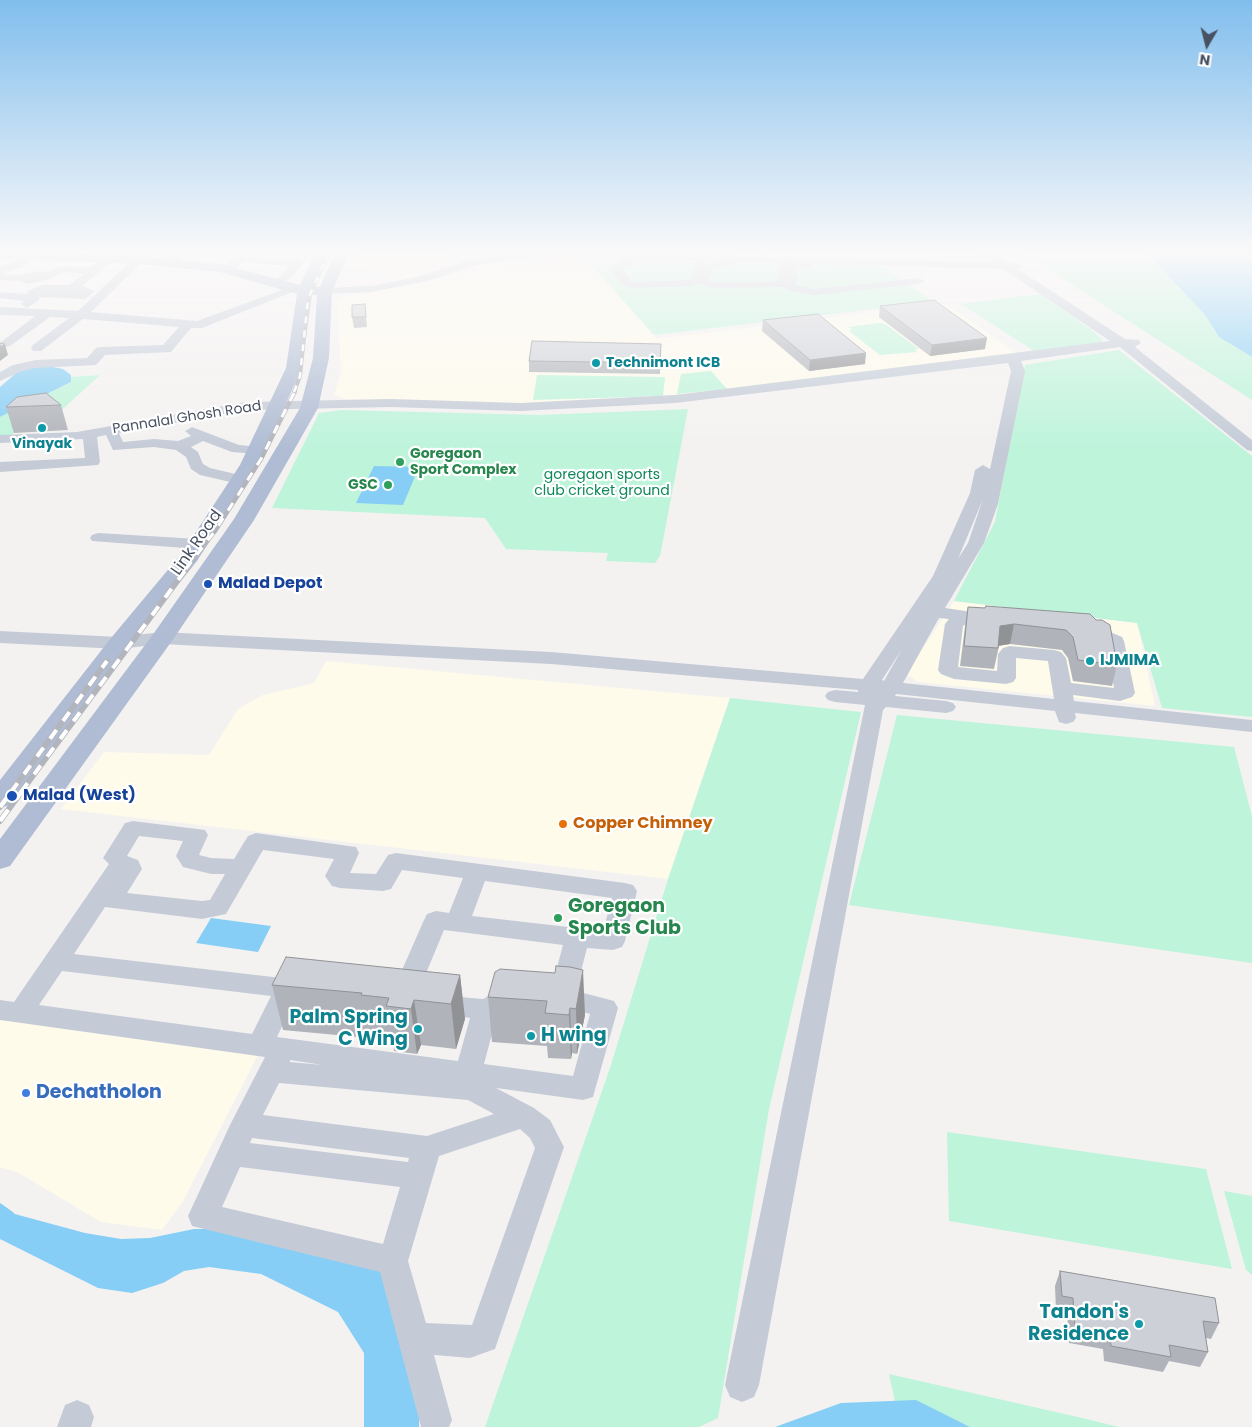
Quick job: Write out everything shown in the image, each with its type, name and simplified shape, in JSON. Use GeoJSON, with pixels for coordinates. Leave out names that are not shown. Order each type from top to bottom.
{"type":"FeatureCollection","features":[{"type":"Feature","properties":{"kind":"main road","name":"Link Road"},"geometry":{"type":"LineString","coordinates":[[0,799],[119,643],[190,558],[240,479],[257,450],[294,368],[297,318]]}},
{"type":"Feature","properties":{"kind":"main road","name":"Link Road"},"geometry":{"type":"LineString","coordinates":[[0,859],[244,520],[310,407],[321,358],[323,318]]}},
{"type":"Feature","properties":{"kind":"street"},"geometry":{"type":"LineString","coordinates":[[9,325],[33,318]]}},
{"type":"Feature","properties":{"kind":"street"},"geometry":{"type":"LineString","coordinates":[[9,325],[33,318]]}},
{"type":"Feature","properties":{"kind":"street"},"geometry":{"type":"LineString","coordinates":[[37,348],[78,318]]}},
{"type":"Feature","properties":{"kind":"street"},"geometry":{"type":"LineString","coordinates":[[108,318],[198,326],[222,318]]}},
{"type":"Feature","properties":{"kind":"street"},"geometry":{"type":"LineString","coordinates":[[1089,318],[1128,344],[1252,436]]}},
{"type":"Feature","properties":{"kind":"street"},"geometry":{"type":"LineString","coordinates":[[0,377],[18,368],[36,364],[91,362],[101,351],[167,349],[186,325]]}},
{"type":"Feature","properties":{"kind":"street"},"geometry":{"type":"LineString","coordinates":[[1128,344],[1252,447]]}},
{"type":"Feature","properties":{"kind":"street","name":"Pannalal Ghosh Road"},"geometry":{"type":"LineString","coordinates":[[5,439],[89,434],[246,406],[567,405],[742,394],[1007,362],[1128,344]]}},
{"type":"Feature","properties":{"kind":"street"},"geometry":{"type":"LineString","coordinates":[[742,1385],[876,696],[927,612],[976,543],[979,512],[1018,371],[1007,362]]}},
{"type":"Feature","properties":{"kind":"street"},"geometry":{"type":"LineString","coordinates":[[166,419],[237,449],[257,450]]}},
{"type":"Feature","properties":{"kind":"street"},"geometry":{"type":"LineString","coordinates":[[111,430],[118,447],[154,443],[180,446],[193,454],[196,466],[205,472],[240,479]]}},
{"type":"Feature","properties":{"kind":"street"},"geometry":{"type":"LineString","coordinates":[[0,467],[93,462],[89,434]]}},
{"type":"Feature","properties":{"kind":"street"},"geometry":{"type":"LineString","coordinates":[[180,446],[204,436]]}},
{"type":"Feature","properties":{"kind":"street"},"geometry":{"type":"LineString","coordinates":[[0,454],[5,439]]}},
{"type":"Feature","properties":{"kind":"street"},"geometry":{"type":"LineString","coordinates":[[98,538],[198,544]]}},
{"type":"Feature","properties":{"kind":"street"},"geometry":{"type":"LineString","coordinates":[[927,612],[1011,621]]}},
{"type":"Feature","properties":{"kind":"street"},"geometry":{"type":"LineString","coordinates":[[964,617],[954,624],[948,670],[954,673],[1006,678]]}},
{"type":"Feature","properties":{"kind":"street"},"geometry":{"type":"LineString","coordinates":[[1064,704],[1125,693],[1115,641],[1102,633],[1087,628],[1068,626]]}},
{"type":"Feature","properties":{"kind":"street"},"geometry":{"type":"LineString","coordinates":[[0,637],[548,663],[693,676],[876,696],[1064,704],[1252,739]]}},
{"type":"Feature","properties":{"kind":"street"},"geometry":{"type":"LineString","coordinates":[[1008,699],[1006,678],[1007,654],[1010,652],[1054,656],[1057,658],[1064,704]]}},
{"type":"Feature","properties":{"kind":"street"},"geometry":{"type":"LineString","coordinates":[[876,696],[1008,699],[1252,726]]}},
{"type":"Feature","properties":{"kind":"street"},"geometry":{"type":"LineString","coordinates":[[114,858],[133,828],[197,835],[187,856],[191,861],[210,866],[241,867]]}},
{"type":"Feature","properties":{"kind":"street"},"geometry":{"type":"LineString","coordinates":[[11,1011],[57,961],[121,864],[127,864],[130,866],[130,870],[111,900],[209,911],[218,908],[256,841],[348,853],[337,876],[340,880],[383,883],[396,861],[625,890],[613,942],[436,920],[392,1001],[486,1009],[506,998],[562,997],[604,1008],[583,1089],[468,1073],[271,1055]]}},
{"type":"Feature","properties":{"kind":"street"},"geometry":{"type":"LineString","coordinates":[[457,922],[477,872]]}},
{"type":"Feature","properties":{"kind":"street"},"geometry":{"type":"LineString","coordinates":[[562,997],[577,938]]}},
{"type":"Feature","properties":{"kind":"street"},"geometry":{"type":"LineString","coordinates":[[57,961],[323,993]]}},
{"type":"Feature","properties":{"kind":"street"},"geometry":{"type":"LineString","coordinates":[[287,989],[271,1055],[244,1125],[203,1216],[393,1261]]}},
{"type":"Feature","properties":{"kind":"street"},"geometry":{"type":"LineString","coordinates":[[468,1073],[486,1009]]}},
{"type":"Feature","properties":{"kind":"street"},"geometry":{"type":"LineString","coordinates":[[11,1011],[472,1089],[524,1116],[540,1130],[550,1147],[484,1338],[470,1342],[432,1339],[414,1340]]}},
{"type":"Feature","properties":{"kind":"street"},"geometry":{"type":"LineString","coordinates":[[244,1125],[427,1148],[524,1116]]}},
{"type":"Feature","properties":{"kind":"street"},"geometry":{"type":"LineString","coordinates":[[427,1148],[393,1261],[435,1420]]}},
{"type":"Feature","properties":{"kind":"street"},"geometry":{"type":"LineString","coordinates":[[231,1153],[418,1176]]}},
{"type":"Feature","properties":{"kind":"shaded area"},"geometry":{"type":"Polygon","coordinates":[[[338,318],[638,318],[657,339],[834,318],[966,318],[1018,354],[669,397],[514,404],[345,399],[334,395],[341,373],[338,318]]]}},
{"type":"Feature","properties":{"kind":"shaded area"},"geometry":{"type":"Polygon","coordinates":[[[954,601],[1137,623],[1155,706],[918,682],[906,674],[954,601]]]}},
{"type":"Feature","properties":{"kind":"shaded area"},"geometry":{"type":"Polygon","coordinates":[[[326,661],[730,698],[668,879],[61,809],[104,752],[209,755],[238,709],[263,695],[314,683],[326,661]]]}},
{"type":"Feature","properties":{"kind":"shaded area"},"geometry":{"type":"Polygon","coordinates":[[[0,1017],[260,1051],[183,1201],[162,1230],[101,1222],[19,1173],[0,1167],[0,1017]]]}},
{"type":"Feature","properties":{"kind":"green space"},"geometry":{"type":"Polygon","coordinates":[[[638,318],[801,318],[654,335],[638,318]]]}},
{"type":"Feature","properties":{"kind":"green space"},"geometry":{"type":"Polygon","coordinates":[[[982,318],[1074,318],[1102,339],[1102,343],[1037,353],[982,318]]]}},
{"type":"Feature","properties":{"kind":"green space"},"geometry":{"type":"Polygon","coordinates":[[[1123,318],[1207,318],[1219,337],[1252,357],[1252,400],[1123,318]]]}},
{"type":"Feature","properties":{"kind":"green space"},"geometry":{"type":"Polygon","coordinates":[[[885,324],[919,349],[915,349],[917,352],[880,355],[849,331],[852,330],[848,327],[885,324]]]}},
{"type":"Feature","properties":{"kind":"green space"},"geometry":{"type":"Polygon","coordinates":[[[1119,350],[1252,456],[1252,717],[1162,708],[1137,623],[954,601],[995,522],[1025,365],[1119,350]]]}},
{"type":"Feature","properties":{"kind":"green space"},"geometry":{"type":"Polygon","coordinates":[[[711,371],[727,389],[677,394],[681,374],[711,371]]]}},
{"type":"Feature","properties":{"kind":"green space"},"geometry":{"type":"Polygon","coordinates":[[[100,375],[53,418],[25,422],[10,437],[0,437],[0,417],[71,382],[71,377],[100,375]]]}},
{"type":"Feature","properties":{"kind":"green space"},"geometry":{"type":"Polygon","coordinates":[[[537,375],[665,377],[663,396],[533,400],[537,375]]]}},
{"type":"Feature","properties":{"kind":"green space","name":"goregaon sports club cricket ground"},"geometry":{"type":"Polygon","coordinates":[[[688,409],[660,556],[655,563],[606,561],[608,553],[506,549],[485,518],[272,508],[319,413],[342,410],[539,415],[688,409]]]}},
{"type":"Feature","properties":{"kind":"green space"},"geometry":{"type":"Polygon","coordinates":[[[730,698],[861,712],[769,1109],[718,1418],[699,1427],[485,1427],[610,1068],[668,879],[730,698]]]}},
{"type":"Feature","properties":{"kind":"green space"},"geometry":{"type":"Polygon","coordinates":[[[897,715],[1234,747],[1252,816],[1252,963],[849,905],[897,715]]]}},
{"type":"Feature","properties":{"kind":"green space"},"geometry":{"type":"Polygon","coordinates":[[[947,1132],[1206,1169],[1232,1269],[949,1221],[947,1132]]]}},
{"type":"Feature","properties":{"kind":"green space"},"geometry":{"type":"Polygon","coordinates":[[[1224,1191],[1252,1196],[1252,1275],[1246,1270],[1224,1191]]]}},
{"type":"Feature","properties":{"kind":"green space"},"geometry":{"type":"Polygon","coordinates":[[[889,1374],[1119,1427],[970,1427],[916,1401],[895,1402],[889,1374]]]}},
{"type":"Feature","properties":{"kind":"water"},"geometry":{"type":"Polygon","coordinates":[[[1207,318],[1252,318],[1252,357],[1219,337],[1207,318]]]}},
{"type":"Feature","properties":{"kind":"water"},"geometry":{"type":"Polygon","coordinates":[[[48,366],[63,369],[71,375],[71,382],[0,417],[0,387],[16,373],[29,368],[48,366]]]}},
{"type":"Feature","properties":{"kind":"water","name":"GSC"},"geometry":{"type":"Polygon","coordinates":[[[374,466],[419,467],[403,505],[356,503],[374,466]]]}},
{"type":"Feature","properties":{"kind":"water"},"geometry":{"type":"Polygon","coordinates":[[[211,918],[271,926],[258,952],[196,943],[211,918]]]}},
{"type":"Feature","properties":{"kind":"water"},"geometry":{"type":"Polygon","coordinates":[[[0,1210],[85,1233],[121,1239],[150,1238],[194,1229],[241,1229],[398,1277],[419,1351],[419,1427],[364,1427],[364,1353],[338,1312],[261,1274],[209,1267],[184,1271],[163,1283],[132,1293],[98,1288],[0,1239],[0,1210]]]}},
{"type":"Feature","properties":{"kind":"water"},"geometry":{"type":"Polygon","coordinates":[[[916,1400],[970,1427],[775,1427],[841,1403],[916,1400]]]}},
{"type":"Feature","properties":{"kind":"building"},"geometry":{"type":"Polygon","coordinates":[[[785,318],[822,318],[866,353],[810,360],[763,320],[785,318]]]}},
{"type":"Feature","properties":{"kind":"building"},"geometry":{"type":"Polygon","coordinates":[[[895,318],[959,318],[987,338],[932,345],[895,318]]]}},
{"type":"Feature","properties":{"kind":"building"},"geometry":{"type":"Polygon","coordinates":[[[532,341],[661,344],[660,363],[529,361],[532,341]]]}},
{"type":"Feature","properties":{"kind":"building"},"geometry":{"type":"Polygon","coordinates":[[[46,393],[61,405],[6,407],[17,397],[46,393]]]}},
{"type":"Feature","properties":{"kind":"building"},"geometry":{"type":"Polygon","coordinates":[[[986,606],[1090,614],[1096,620],[1102,620],[1110,625],[1117,665],[1078,660],[1073,637],[1066,630],[1014,624],[1000,626],[998,648],[964,646],[968,607],[985,608],[986,606]]]}},
{"type":"Feature","properties":{"kind":"building"},"geometry":{"type":"Polygon","coordinates":[[[286,957],[460,975],[451,1004],[414,1000],[411,1009],[386,1006],[389,998],[361,995],[362,993],[272,985],[286,957]]]}},
{"type":"Feature","properties":{"kind":"building"},"geometry":{"type":"Polygon","coordinates":[[[556,966],[583,970],[576,1009],[570,1008],[569,1015],[545,1013],[547,1001],[488,997],[495,972],[500,969],[555,973],[556,966]]]}},
{"type":"Feature","properties":{"kind":"building","name":"Tandon's Residence"},"geometry":{"type":"Polygon","coordinates":[[[1060,1271],[1215,1298],[1219,1323],[1203,1321],[1208,1352],[1169,1345],[1171,1357],[1111,1346],[1110,1334],[1075,1328],[1073,1298],[1062,1296],[1060,1271]]]}},
{"type":"Feature","properties":{"kind":"waterway"},"geometry":{"type":"LineString","coordinates":[[0,1207],[11,1215]]}},
{"type":"Feature","properties":{"kind":"railway"},"geometry":{"type":"LineString","coordinates":[[294,392],[300,376],[306,318]]}},
{"type":"Feature","properties":{"kind":"railway"},"geometry":{"type":"LineString","coordinates":[[186,569],[215,531],[261,459],[295,391]]}},
{"type":"Feature","properties":{"kind":"railway"},"geometry":{"type":"LineString","coordinates":[[21,792],[187,568]]}},
{"type":"Feature","properties":{"kind":"railway"},"geometry":{"type":"LineString","coordinates":[[11,792],[107,661]]}},
{"type":"Feature","properties":{"kind":"railway"},"geometry":{"type":"LineString","coordinates":[[0,807],[12,791]]}},
{"type":"Feature","properties":{"kind":"railway"},"geometry":{"type":"LineString","coordinates":[[0,821],[22,791]]}},
{"type":"Feature","properties":{"kind":"place","name":"Technimont ICB"},"geometry":{"type":"Point","coordinates":[596,363]}},
{"type":"Feature","properties":{"kind":"place","name":"Vinayak"},"geometry":{"type":"Point","coordinates":[42,428]}},
{"type":"Feature","properties":{"kind":"place","name":"Goregaon Sport Complex"},"geometry":{"type":"Point","coordinates":[400,462]}},
{"type":"Feature","properties":{"kind":"place","name":"GSC"},"geometry":{"type":"Point","coordinates":[388,485]}},
{"type":"Feature","properties":{"kind":"place","name":"Malad Depot"},"geometry":{"type":"Point","coordinates":[208,584]}},
{"type":"Feature","properties":{"kind":"place","name":"IJMIMA"},"geometry":{"type":"Point","coordinates":[1090,661]}},
{"type":"Feature","properties":{"kind":"place","name":"Malad (West)"},"geometry":{"type":"Point","coordinates":[12,796]}},
{"type":"Feature","properties":{"kind":"place","name":"Copper Chimney"},"geometry":{"type":"Point","coordinates":[563,824]}},
{"type":"Feature","properties":{"kind":"place","name":"Goregaon Sports Club"},"geometry":{"type":"Point","coordinates":[558,918]}},
{"type":"Feature","properties":{"kind":"place","name":"Palm Spring C Wing"},"geometry":{"type":"Point","coordinates":[418,1029]}},
{"type":"Feature","properties":{"kind":"place","name":"H wing"},"geometry":{"type":"Point","coordinates":[531,1036]}},
{"type":"Feature","properties":{"kind":"place","name":"Dechatholon"},"geometry":{"type":"Point","coordinates":[26,1093]}},
{"type":"Feature","properties":{"kind":"place","name":"Tandon's Residence"},"geometry":{"type":"Point","coordinates":[1139,1324]}}]}
